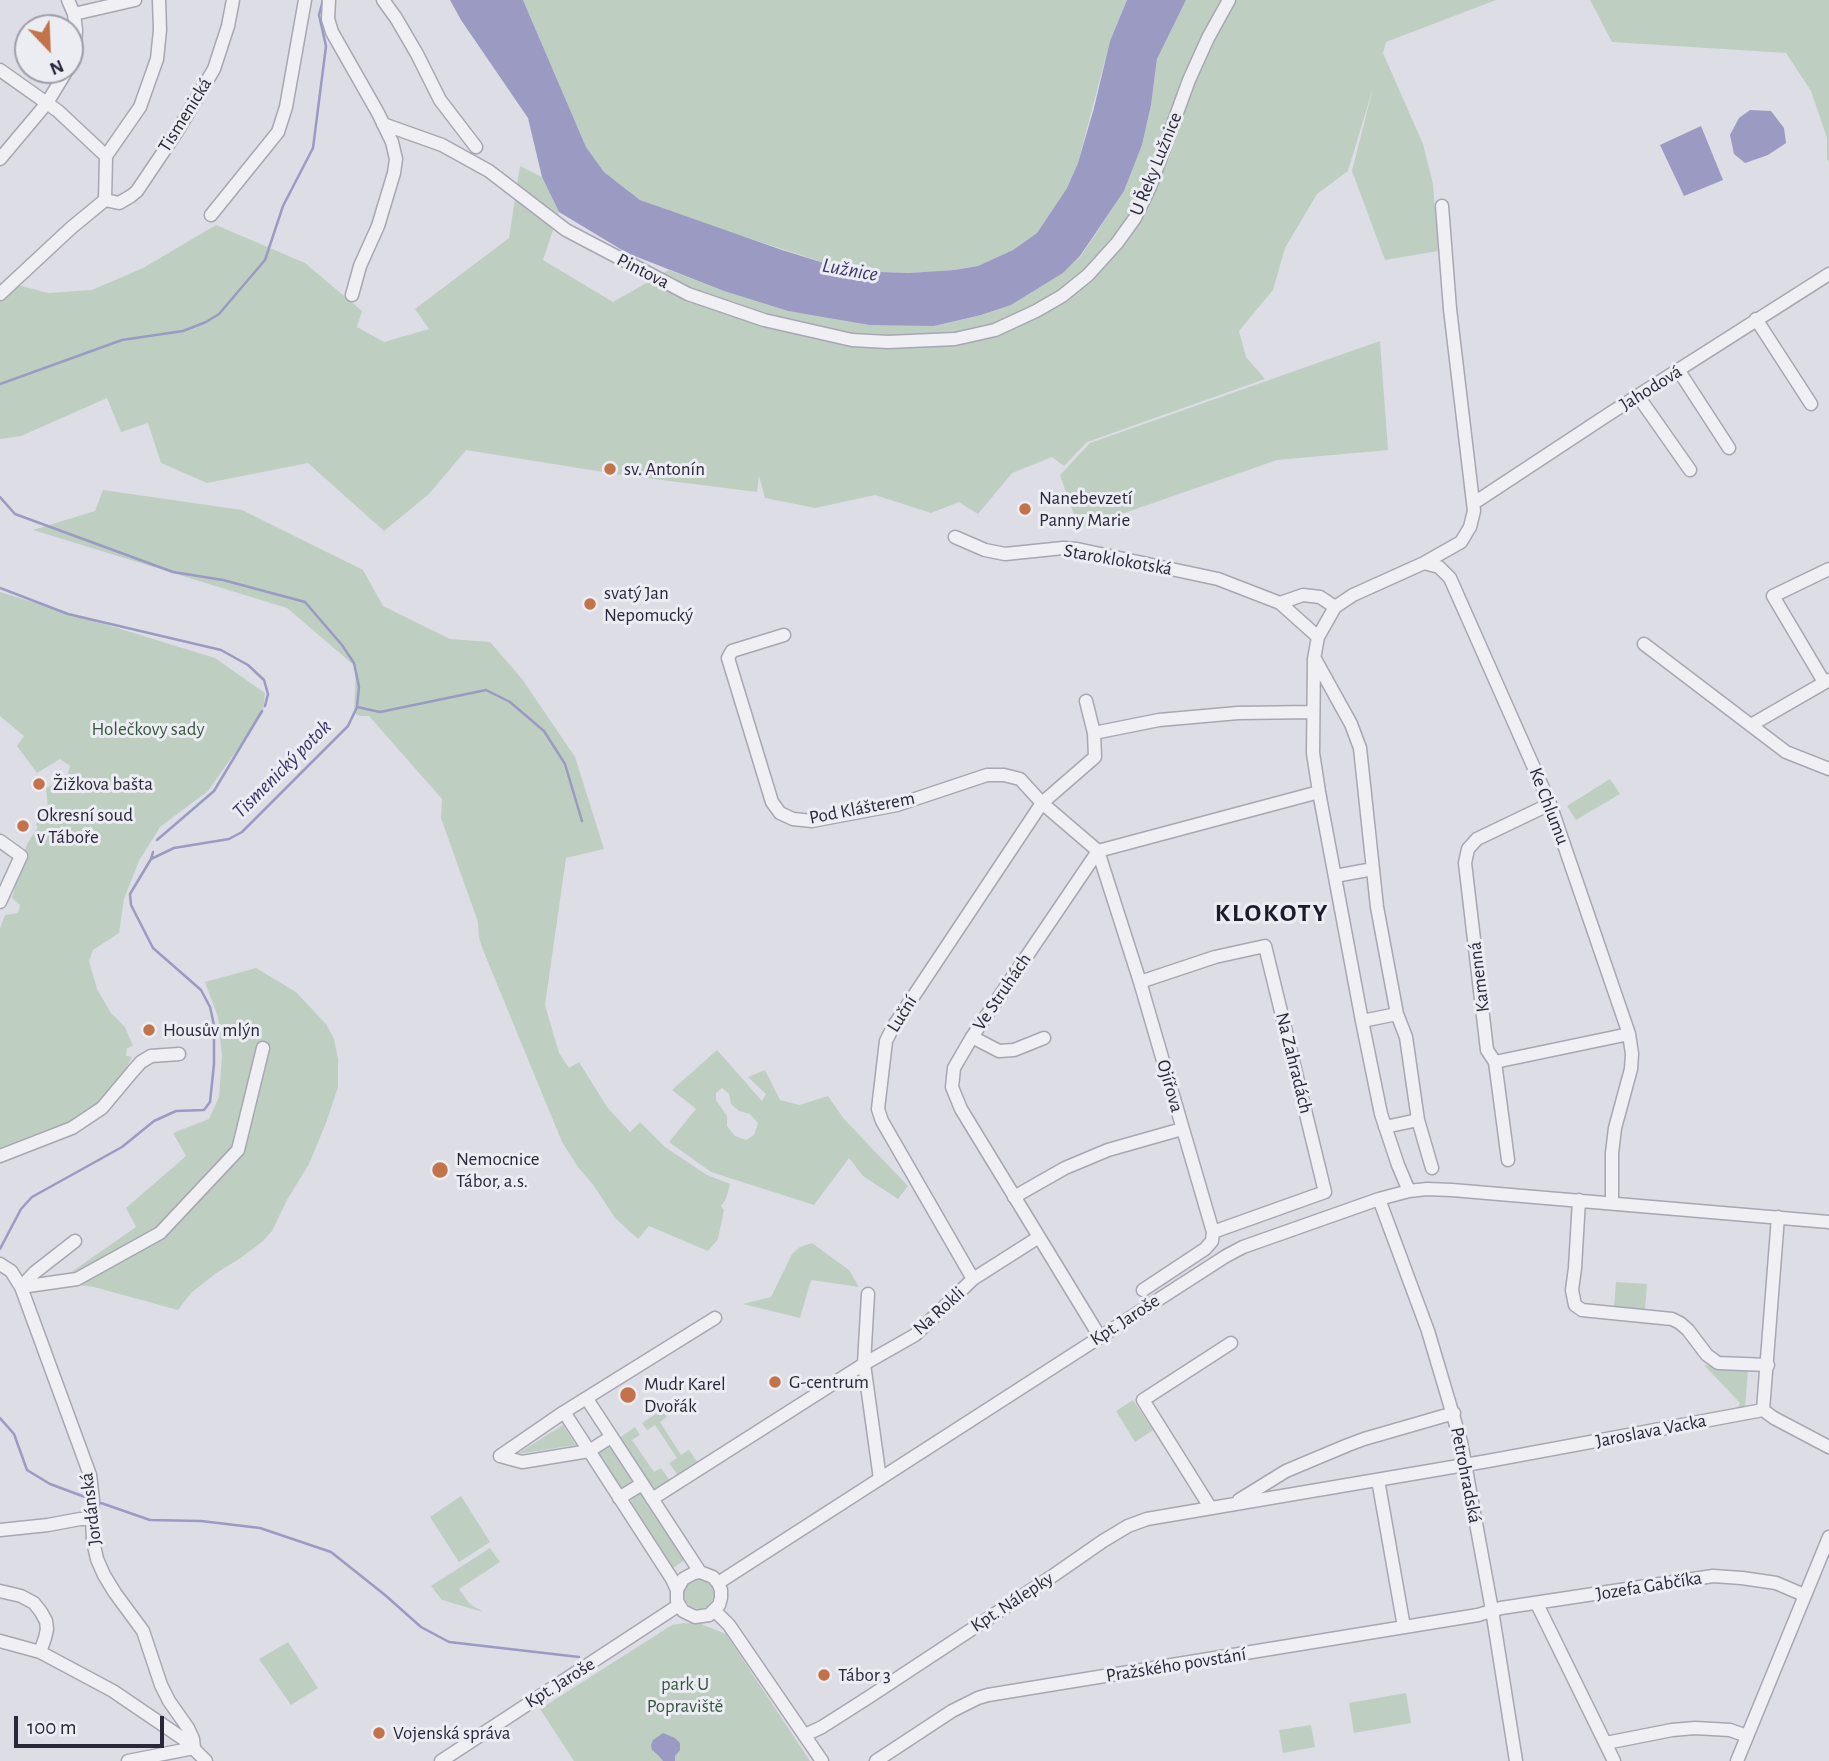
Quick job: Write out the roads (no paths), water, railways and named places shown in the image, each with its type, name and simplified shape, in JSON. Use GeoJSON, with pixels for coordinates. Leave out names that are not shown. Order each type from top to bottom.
{"type":"FeatureCollection","features":[{"type":"Feature","properties":{"kind":"street"},"geometry":{"type":"LineString","coordinates":[[68,0],[74,14],[135,0]]}},
{"type":"Feature","properties":{"kind":"street"},"geometry":{"type":"LineString","coordinates":[[0,294],[105,200],[107,156],[140,107],[157,59],[159,0]]}},
{"type":"Feature","properties":{"kind":"street","name":"Tismenická"},"geometry":{"type":"LineString","coordinates":[[105,200],[121,202],[136,191],[178,130],[214,69],[233,0]]}},
{"type":"Feature","properties":{"kind":"street"},"geometry":{"type":"LineString","coordinates":[[211,215],[278,132],[286,107],[305,0]]}},
{"type":"Feature","properties":{"kind":"street"},"geometry":{"type":"LineString","coordinates":[[329,0],[328,19],[332,32],[383,124],[392,142],[396,159],[378,226],[360,266],[352,295]]}},
{"type":"Feature","properties":{"kind":"street"},"geometry":{"type":"LineString","coordinates":[[383,0],[418,54],[440,100],[476,147]]}},
{"type":"Feature","properties":{"kind":"street","name":"U Řeky Lužnice"},"geometry":{"type":"LineString","coordinates":[[931,340],[955,339],[995,330],[1036,310],[1062,296],[1088,275],[1117,243],[1135,218],[1150,187],[1189,80],[1228,0]]}},
{"type":"Feature","properties":{"kind":"street"},"geometry":{"type":"LineString","coordinates":[[0,70],[58,111],[107,156]]}},
{"type":"Feature","properties":{"kind":"street"},"geometry":{"type":"LineString","coordinates":[[0,159],[47,103],[59,84]]}},
{"type":"Feature","properties":{"kind":"street","name":"Pintova"},"geometry":{"type":"LineString","coordinates":[[383,124],[442,145],[489,171],[566,230],[688,293],[764,320],[852,340],[931,340]]}},
{"type":"Feature","properties":{"kind":"street"},"geometry":{"type":"LineString","coordinates":[[1409,1191],[1385,1127],[1319,792],[1312,752],[1314,659],[1318,637],[1335,607],[1353,595],[1424,563],[1461,542],[1470,527],[1474,503],[1450,309],[1442,206]]}},
{"type":"Feature","properties":{"kind":"street","name":"Jahodová"},"geometry":{"type":"LineString","coordinates":[[1474,503],[1829,274]]}},
{"type":"Feature","properties":{"kind":"street"},"geometry":{"type":"LineString","coordinates":[[1756,319],[1811,404]]}},
{"type":"Feature","properties":{"kind":"street"},"geometry":{"type":"LineString","coordinates":[[1679,371],[1729,449]]}},
{"type":"Feature","properties":{"kind":"street"},"geometry":{"type":"LineString","coordinates":[[1638,396],[1690,470]]}},
{"type":"Feature","properties":{"kind":"street","name":"Staroklokotská"},"geometry":{"type":"LineString","coordinates":[[955,537],[985,550],[1005,554],[1077,549],[1218,579],[1280,603],[1318,637]]}},
{"type":"Feature","properties":{"kind":"street","name":"Ke Chlumu"},"geometry":{"type":"LineString","coordinates":[[1424,563],[1439,567],[1450,578],[1550,804],[1629,1034],[1631,1069],[1615,1128],[1612,1202]]}},
{"type":"Feature","properties":{"kind":"street"},"geometry":{"type":"LineString","coordinates":[[1751,725],[1827,681],[1773,596],[1829,569]]}},
{"type":"Feature","properties":{"kind":"street"},"geometry":{"type":"LineString","coordinates":[[1280,603],[1303,595],[1320,597],[1335,607]]}},
{"type":"Feature","properties":{"kind":"street","name":"Pod Klášterem"},"geometry":{"type":"LineString","coordinates":[[784,635],[732,651],[728,659],[772,802],[780,813],[793,819],[812,821],[897,805],[987,775],[1004,775],[1020,779],[1042,803],[1098,851]]}},
{"type":"Feature","properties":{"kind":"street"},"geometry":{"type":"LineString","coordinates":[[1644,645],[1786,752],[1829,769]]}},
{"type":"Feature","properties":{"kind":"street"},"geometry":{"type":"LineString","coordinates":[[1314,659],[1352,724],[1360,748],[1377,907],[1397,1014],[1406,1037],[1418,1120],[1432,1168]]}},
{"type":"Feature","properties":{"kind":"street"},"geometry":{"type":"LineString","coordinates":[[1086,701],[1094,733],[1158,720],[1238,713],[1313,712]]}},
{"type":"Feature","properties":{"kind":"street","name":"Luční"},"geometry":{"type":"LineString","coordinates":[[973,1279],[882,1121],[878,1109],[886,1041],[1042,803],[1095,757],[1094,733]]}},
{"type":"Feature","properties":{"kind":"street"},"geometry":{"type":"LineString","coordinates":[[1098,851],[1319,792]]}},
{"type":"Feature","properties":{"kind":"street","name":"Kamenná"},"geometry":{"type":"LineString","coordinates":[[1508,1160],[1495,1062],[1488,1051],[1465,863],[1468,849],[1477,839],[1550,804]]}},
{"type":"Feature","properties":{"kind":"street"},"geometry":{"type":"LineString","coordinates":[[0,841],[21,856],[0,902]]}},
{"type":"Feature","properties":{"kind":"street","name":"Ojířova"},"geometry":{"type":"LineString","coordinates":[[1098,851],[1140,982],[1213,1232]]}},
{"type":"Feature","properties":{"kind":"street","name":"Ve Struhách"},"geometry":{"type":"LineString","coordinates":[[1098,851],[972,1037],[954,1068],[952,1087],[961,1109],[1100,1337]]}},
{"type":"Feature","properties":{"kind":"street"},"geometry":{"type":"LineString","coordinates":[[1335,876],[1373,869]]}},
{"type":"Feature","properties":{"kind":"street","name":"Na Zahradách"},"geometry":{"type":"LineString","coordinates":[[1140,982],[1215,957],[1265,946],[1325,1192],[1213,1232]]}},
{"type":"Feature","properties":{"kind":"street"},"geometry":{"type":"LineString","coordinates":[[1362,1021],[1397,1014]]}},
{"type":"Feature","properties":{"kind":"street"},"geometry":{"type":"LineString","coordinates":[[1495,1062],[1629,1034]]}},
{"type":"Feature","properties":{"kind":"street"},"geometry":{"type":"LineString","coordinates":[[972,1037],[999,1051],[1014,1049],[1044,1038]]}},
{"type":"Feature","properties":{"kind":"street"},"geometry":{"type":"LineString","coordinates":[[21,1287],[77,1279],[160,1233],[238,1150],[263,1048]]}},
{"type":"Feature","properties":{"kind":"street"},"geometry":{"type":"LineString","coordinates":[[0,1156],[82,1122],[102,1108],[132,1071],[151,1056],[179,1054]]}},
{"type":"Feature","properties":{"kind":"street"},"geometry":{"type":"LineString","coordinates":[[1385,1127],[1418,1120]]}},
{"type":"Feature","properties":{"kind":"street"},"geometry":{"type":"LineString","coordinates":[[1014,1197],[1065,1168],[1108,1150],[1182,1129]]}},
{"type":"Feature","properties":{"kind":"street","name":"Kpt. Jaroše"},"geometry":{"type":"LineString","coordinates":[[718,1583],[1226,1256],[1243,1247],[1379,1199],[1427,1189],[1473,1191],[1829,1222]]}},
{"type":"Feature","properties":{"kind":"street","name":"Petrohradská"},"geometry":{"type":"LineString","coordinates":[[1379,1199],[1428,1331],[1454,1413],[1492,1610],[1516,1761]]}},
{"type":"Feature","properties":{"kind":"street"},"geometry":{"type":"LineString","coordinates":[[1579,1200],[1572,1290],[1575,1305],[1582,1310],[1672,1319],[1688,1330],[1707,1355],[1718,1363],[1768,1365]]}},
{"type":"Feature","properties":{"kind":"street"},"geometry":{"type":"LineString","coordinates":[[1778,1217],[1763,1410],[1829,1447]]}},
{"type":"Feature","properties":{"kind":"street"},"geometry":{"type":"LineString","coordinates":[[1143,1290],[1205,1249],[1212,1241],[1213,1232]]}},
{"type":"Feature","properties":{"kind":"street","name":"Na Rokli"},"geometry":{"type":"LineString","coordinates":[[652,1499],[864,1364],[915,1335],[973,1279],[1039,1237]]}},
{"type":"Feature","properties":{"kind":"street"},"geometry":{"type":"LineString","coordinates":[[21,1287],[41,1266],[75,1241]]}},
{"type":"Feature","properties":{"kind":"street","name":"Jordánská"},"geometry":{"type":"LineString","coordinates":[[1,1264],[11,1271],[21,1287],[90,1475],[93,1541],[97,1559],[115,1593],[143,1630],[161,1685],[169,1702],[188,1728],[194,1748]]}},
{"type":"Feature","properties":{"kind":"street"},"geometry":{"type":"LineString","coordinates":[[868,1294],[864,1364],[880,1479]]}},
{"type":"Feature","properties":{"kind":"street"},"geometry":{"type":"LineString","coordinates":[[611,1437],[589,1451],[522,1462],[500,1456],[564,1412],[715,1318]]}},
{"type":"Feature","properties":{"kind":"street"},"geometry":{"type":"LineString","coordinates":[[1210,1507],[1143,1400],[1231,1343]]}},
{"type":"Feature","properties":{"kind":"street"},"geometry":{"type":"LineString","coordinates":[[587,1399],[700,1572]]}},
{"type":"Feature","properties":{"kind":"street","name":"Jaroslava Vacka"},"geometry":{"type":"LineString","coordinates":[[1465,1465],[1763,1410]]}},
{"type":"Feature","properties":{"kind":"street"},"geometry":{"type":"LineString","coordinates":[[564,1412],[672,1579],[679,1605],[688,1615],[709,1615],[715,1611],[721,1598],[718,1583],[713,1577],[700,1572],[682,1579],[677,1590]]}},
{"type":"Feature","properties":{"kind":"street","name":"Kpt. Nálepky"},"geometry":{"type":"LineString","coordinates":[[1233,1504],[1286,1471],[1364,1439],[1454,1413]]}},
{"type":"Feature","properties":{"kind":"street","name":"Kpt. Nálepky"},"geometry":{"type":"LineString","coordinates":[[804,1735],[842,1715],[1118,1531],[1136,1522],[1210,1507],[1465,1465]]}},
{"type":"Feature","properties":{"kind":"street"},"geometry":{"type":"LineString","coordinates":[[1378,1479],[1404,1627]]}},
{"type":"Feature","properties":{"kind":"street"},"geometry":{"type":"LineString","coordinates":[[619,1498],[642,1484]]}},
{"type":"Feature","properties":{"kind":"street"},"geometry":{"type":"LineString","coordinates":[[0,1530],[92,1519]]}},
{"type":"Feature","properties":{"kind":"street"},"geometry":{"type":"LineString","coordinates":[[1737,1761],[1829,1537]]}},
{"type":"Feature","properties":{"kind":"street","name":"Jozefa Gabčíka"},"geometry":{"type":"LineString","coordinates":[[1492,1610],[1713,1576],[1776,1583],[1804,1595]]}},
{"type":"Feature","properties":{"kind":"street"},"geometry":{"type":"LineString","coordinates":[[0,1591],[21,1596],[34,1603],[41,1612],[47,1629],[40,1652]]}},
{"type":"Feature","properties":{"kind":"street"},"geometry":{"type":"LineString","coordinates":[[1536,1604],[1614,1761]]}},
{"type":"Feature","properties":{"kind":"street","name":"Kpt. Jaroše"},"geometry":{"type":"LineString","coordinates":[[441,1761],[679,1605]]}},
{"type":"Feature","properties":{"kind":"street","name":"Pražského povstání"},"geometry":{"type":"LineString","coordinates":[[876,1761],[952,1711],[988,1695],[1478,1615],[1492,1610]]}},
{"type":"Feature","properties":{"kind":"street"},"geometry":{"type":"LineString","coordinates":[[715,1611],[729,1625],[822,1761]]}},
{"type":"Feature","properties":{"kind":"street"},"geometry":{"type":"LineString","coordinates":[[0,1641],[40,1652],[113,1691],[185,1740],[206,1761]]}},
{"type":"Feature","properties":{"kind":"street"},"geometry":{"type":"LineString","coordinates":[[1606,1743],[1695,1728],[1730,1730],[1747,1736]]}},
{"type":"Feature","properties":{"kind":"street"},"geometry":{"type":"LineString","coordinates":[[128,1761],[194,1748]]}},
{"type":"Feature","properties":{"kind":"water"},"geometry":{"type":"Polygon","coordinates":[[[450,0],[523,0],[586,147],[604,172],[640,200],[850,271],[909,273],[978,266],[1013,250],[1037,233],[1067,188],[1078,163],[1110,41],[1127,0],[1186,0],[1157,59],[1142,145],[1124,191],[1080,256],[1063,273],[1011,305],[934,326],[870,325],[788,311],[724,291],[627,253],[559,212],[542,177],[528,118],[450,0]]]}},
{"type":"Feature","properties":{"kind":"water"},"geometry":{"type":"Polygon","coordinates":[[[1750,110],[1771,111],[1784,128],[1786,143],[1768,155],[1745,163],[1734,154],[1730,135],[1739,118],[1750,110]]]}},
{"type":"Feature","properties":{"kind":"water"},"geometry":{"type":"Polygon","coordinates":[[[1701,126],[1723,180],[1684,196],[1660,145],[1701,126]]]}},
{"type":"Feature","properties":{"kind":"water"},"geometry":{"type":"Polygon","coordinates":[[[663,1733],[680,1743],[675,1761],[663,1761],[652,1750],[653,1740],[663,1733]]]}},
{"type":"Feature","properties":{"kind":"waterway","name":"Tismenický potok"},"geometry":{"type":"LineString","coordinates":[[0,384],[122,340],[183,331],[206,322],[219,314],[265,260],[283,206],[313,148],[326,46],[319,15],[323,0]]}},
{"type":"Feature","properties":{"kind":"waterway","name":"Tismenický potok"},"geometry":{"type":"LineString","coordinates":[[0,497],[15,514],[173,572],[223,580],[305,602],[354,663],[359,687],[357,707],[348,726],[242,832],[229,839],[174,848],[151,859],[130,894],[131,905],[153,948],[201,990],[210,1007],[214,1025],[210,1102],[204,1110],[176,1111],[154,1121],[122,1147],[32,1197],[21,1209],[0,1249]]}},
{"type":"Feature","properties":{"kind":"waterway"},"geometry":{"type":"LineString","coordinates":[[0,588],[68,614],[221,650],[248,665],[264,680],[268,694],[265,706]]}},
{"type":"Feature","properties":{"kind":"waterway"},"geometry":{"type":"LineString","coordinates":[[357,707],[380,712],[486,690],[510,702],[544,731],[565,764],[582,821]]}},
{"type":"Feature","properties":{"kind":"waterway"},"geometry":{"type":"LineString","coordinates":[[157,840],[214,791],[262,711]]}},
{"type":"Feature","properties":{"kind":"waterway","name":"Tismenický potok"},"geometry":{"type":"LineString","coordinates":[[151,859],[153,852]]}},
{"type":"Feature","properties":{"kind":"waterway"},"geometry":{"type":"LineString","coordinates":[[0,1418],[14,1434],[27,1470],[50,1484],[85,1497]]}},
{"type":"Feature","properties":{"kind":"waterway"},"geometry":{"type":"LineString","coordinates":[[101,1503],[150,1520],[201,1521],[260,1528],[331,1552],[421,1627],[449,1642],[579,1657]]}},
{"type":"Feature","properties":{"kind":"place","name":"sv. Antonín"},"geometry":{"type":"Point","coordinates":[610,469]}},
{"type":"Feature","properties":{"kind":"place","name":"Nanebevzetí Panny Marie"},"geometry":{"type":"Point","coordinates":[1025,509]}},
{"type":"Feature","properties":{"kind":"place","name":"svatý Jan Nepomucký"},"geometry":{"type":"Point","coordinates":[590,604]}},
{"type":"Feature","properties":{"kind":"place","name":"Žižkova bašta"},"geometry":{"type":"Point","coordinates":[39,784]}},
{"type":"Feature","properties":{"kind":"place","name":"Okresní soud v Táboře"},"geometry":{"type":"Point","coordinates":[23,826]}},
{"type":"Feature","properties":{"kind":"place","name":"Housův mlýn"},"geometry":{"type":"Point","coordinates":[149,1030]}},
{"type":"Feature","properties":{"kind":"place","name":"Nemocnice Tábor, a.s."},"geometry":{"type":"Point","coordinates":[440,1170]}},
{"type":"Feature","properties":{"kind":"place","name":"G-centrum"},"geometry":{"type":"Point","coordinates":[775,1382]}},
{"type":"Feature","properties":{"kind":"place","name":"Mudr Karel Dvořák"},"geometry":{"type":"Point","coordinates":[628,1395]}},
{"type":"Feature","properties":{"kind":"place","name":"Tábor 3"},"geometry":{"type":"Point","coordinates":[824,1675]}},
{"type":"Feature","properties":{"kind":"place","name":"Vojenská správa"},"geometry":{"type":"Point","coordinates":[379,1733]}},
{"type":"Feature","properties":{"kind":"district","name":"KLOKOTY"},"geometry":{"type":"Point","coordinates":[1272,913]}},
{"type":"Feature","properties":{"kind":"water label","name":"Lužnice"},"geometry":{"type":"Point","coordinates":[850,270]}},
{"type":"Feature","properties":{"kind":"park label","name":"Holečkovy sady"},"geometry":{"type":"Point","coordinates":[148,729]}},
{"type":"Feature","properties":{"kind":"park label","name":"park U Popraviště"},"geometry":{"type":"Point","coordinates":[685,1695]}}]}
